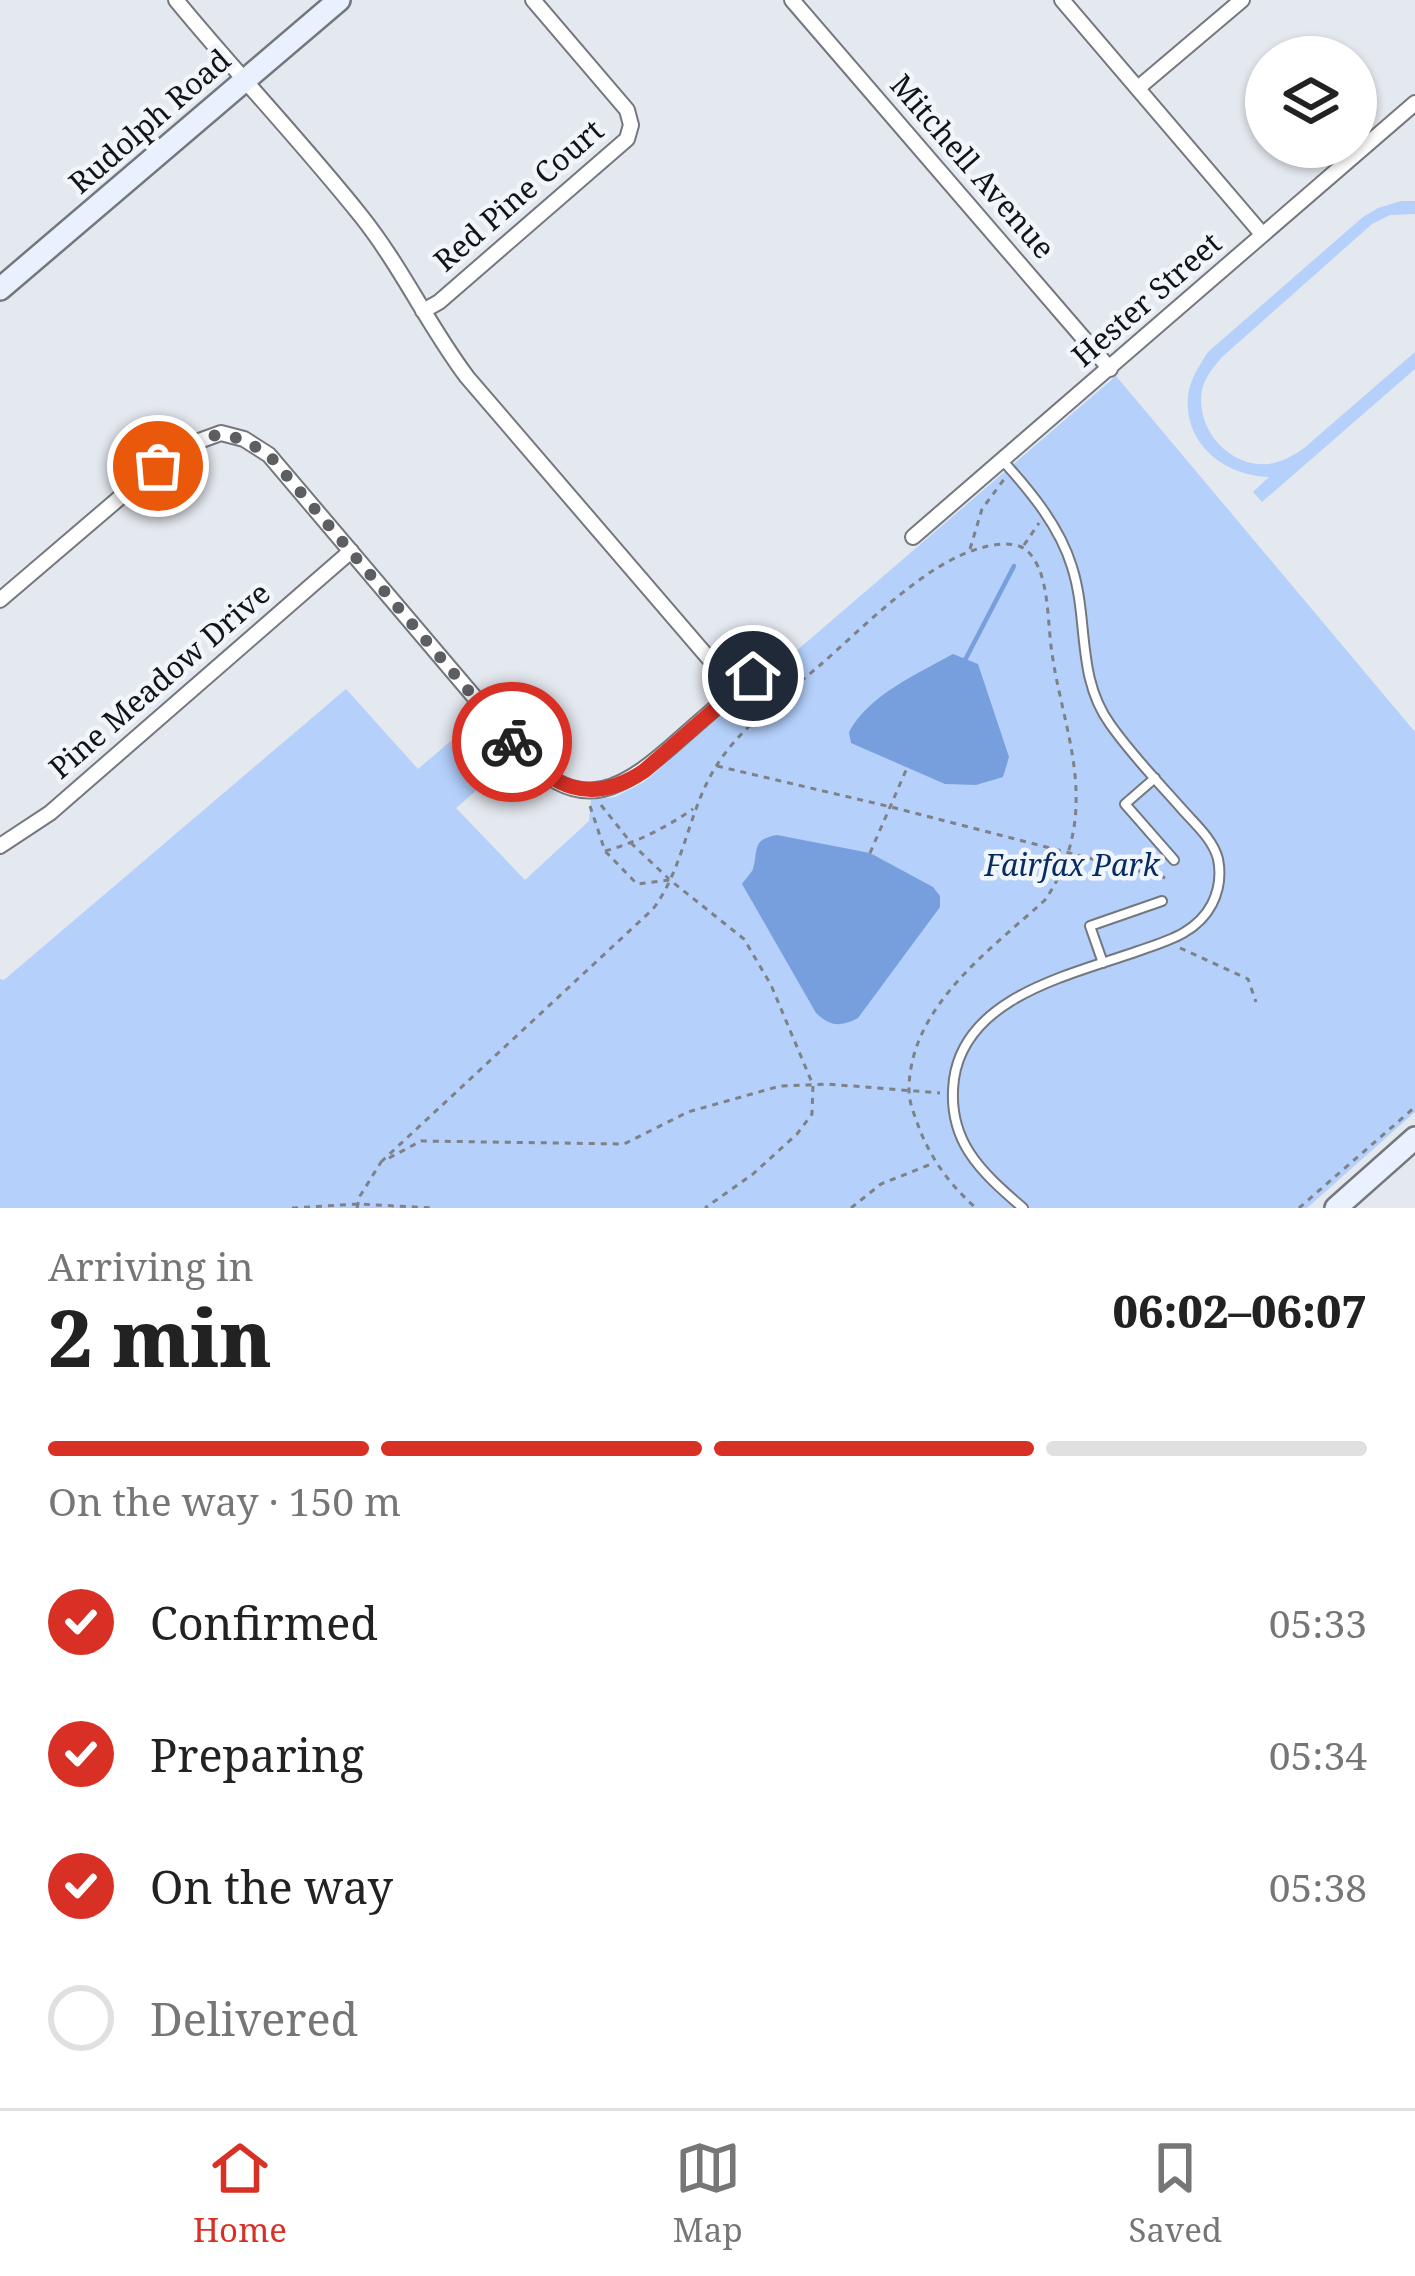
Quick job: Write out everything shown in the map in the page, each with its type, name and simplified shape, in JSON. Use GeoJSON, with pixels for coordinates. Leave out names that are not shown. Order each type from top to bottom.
{"type":"FeatureCollection","features":[{"type":"Feature","properties":{"kind":"street"},"geometry":{"type":"LineString","coordinates":[[176,0],[361,215],[466,377],[736,690]]}},
{"type":"Feature","properties":{"kind":"street","name":"Rudolph Road"},"geometry":{"type":"LineString","coordinates":[[0,289],[339,0]]}},
{"type":"Feature","properties":{"kind":"street","name":"Red Pine Court"},"geometry":{"type":"LineString","coordinates":[[423,311],[627,139],[632,124],[627,110],[533,0]]}},
{"type":"Feature","properties":{"kind":"street","name":"Mitchell Avenue"},"geometry":{"type":"LineString","coordinates":[[792,0],[1110,369]]}},
{"type":"Feature","properties":{"kind":"street"},"geometry":{"type":"LineString","coordinates":[[1062,0],[1262,235]]}},
{"type":"Feature","properties":{"kind":"street"},"geometry":{"type":"LineString","coordinates":[[1138,88],[1242,0]]}},
{"type":"Feature","properties":{"kind":"street","name":"Hester Street"},"geometry":{"type":"LineString","coordinates":[[913,537],[1008,466],[1110,369],[1415,103]]}},
{"type":"Feature","properties":{"kind":"street"},"geometry":{"type":"LineString","coordinates":[[0,600],[158,466],[188,445],[221,433],[244,439],[269,455],[521,752],[562,785],[593,790],[629,781],[753,676]]}},
{"type":"Feature","properties":{"kind":"street","name":"Pine Meadow Drive"},"geometry":{"type":"LineString","coordinates":[[0,846],[50,813],[351,551]]}},
{"type":"Feature","properties":{"kind":"street"},"geometry":{"type":"LineString","coordinates":[[1336,1208],[1415,1138]]}},
{"type":"Feature","properties":{"kind":"lane"},"geometry":{"type":"LineString","coordinates":[[1008,466],[1046,513],[1066,550],[1095,699],[1109,723],[1213,846],[1220,875],[1217,892],[1193,928],[1021,994],[974,1031],[956,1068],[955,1120],[976,1164],[1023,1208]]}},
{"type":"Feature","properties":{"kind":"lane"},"geometry":{"type":"LineString","coordinates":[[1155,778],[1125,805],[1174,860]]}},
{"type":"Feature","properties":{"kind":"lane"},"geometry":{"type":"LineString","coordinates":[[1103,964],[1090,926],[1162,901]]}},
{"type":"Feature","properties":{"kind":"path"},"geometry":{"type":"LineString","coordinates":[[970,551],[982,509],[1008,466]]}},
{"type":"Feature","properties":{"kind":"path"},"geometry":{"type":"LineString","coordinates":[[1023,547],[1046,513]]}},
{"type":"Feature","properties":{"kind":"path"},"geometry":{"type":"LineString","coordinates":[[357,1206],[381,1162],[653,909],[670,880],[694,808],[732,744],[902,594],[970,551],[996,544],[1023,547],[1033,556],[1043,583],[1052,657],[1073,755],[1076,807],[1062,872],[1045,900],[935,1010],[915,1052],[909,1091],[921,1133],[935,1162],[976,1208]]}},
{"type":"Feature","properties":{"kind":"path"},"geometry":{"type":"LineString","coordinates":[[736,690],[760,717]]}},
{"type":"Feature","properties":{"kind":"path"},"geometry":{"type":"LineString","coordinates":[[716,766],[1170,879]]}},
{"type":"Feature","properties":{"kind":"path"},"geometry":{"type":"LineString","coordinates":[[870,853],[907,768]]}},
{"type":"Feature","properties":{"kind":"path"},"geometry":{"type":"LineString","coordinates":[[590,806],[604,851],[637,884],[670,880]]}},
{"type":"Feature","properties":{"kind":"path"},"geometry":{"type":"LineString","coordinates":[[601,806],[670,880],[744,939],[772,985],[813,1085],[812,1114],[797,1134],[705,1208]]}},
{"type":"Feature","properties":{"kind":"path"},"geometry":{"type":"LineString","coordinates":[[604,851],[632,844],[694,808]]}},
{"type":"Feature","properties":{"kind":"path"},"geometry":{"type":"LineString","coordinates":[[1168,941],[1248,979],[1256,1002]]}},
{"type":"Feature","properties":{"kind":"path"},"geometry":{"type":"LineString","coordinates":[[381,1162],[422,1141],[624,1144],[688,1112],[780,1086],[944,1094]]}},
{"type":"Feature","properties":{"kind":"path"},"geometry":{"type":"LineString","coordinates":[[1299,1208],[1415,1107]]}},
{"type":"Feature","properties":{"kind":"path"},"geometry":{"type":"LineString","coordinates":[[851,1208],[881,1184],[935,1162]]}},
{"type":"Feature","properties":{"kind":"path"},"geometry":{"type":"LineString","coordinates":[[292,1208],[434,1208]]}},
{"type":"Feature","properties":{"kind":"green space"},"geometry":{"type":"Polygon","coordinates":[[[1401,201],[1415,201],[1415,214],[1390,215],[1372,224],[1221,358],[1205,381],[1201,404],[1218,443],[1241,459],[1269,464],[1303,449],[1415,352],[1415,369],[1262,502],[1253,492],[1269,477],[1223,464],[1193,430],[1188,397],[1195,373],[1208,352],[1363,217],[1401,201]]]}},
{"type":"Feature","properties":{"kind":"green space","name":"Fairfax Park"},"geometry":{"type":"Polygon","coordinates":[[[1116,376],[1415,732],[1415,1112],[1307,1208],[0,1208],[0,979],[346,689],[418,769],[486,711],[521,752],[456,808],[525,880],[589,821],[591,800],[615,797],[644,782],[1116,376]]]}},
{"type":"Feature","properties":{"kind":"shaded area"},"geometry":{"type":"Polygon","coordinates":[[[953,654],[978,664],[1009,757],[1003,777],[976,785],[945,784],[851,743],[849,732],[869,707],[953,654]]]}},
{"type":"Feature","properties":{"kind":"shaded area"},"geometry":{"type":"Polygon","coordinates":[[[777,835],[870,853],[933,887],[940,896],[940,907],[852,1021],[831,1023],[816,1013],[742,884],[753,869],[760,843],[777,835]]]}},
{"type":"Feature","properties":{"kind":"waterway"},"geometry":{"type":"LineString","coordinates":[[964,662],[1014,566]]}},
{"type":"Feature","properties":{"kind":"way so far"},"geometry":{"type":"LineString","coordinates":[[158,466],[188,445],[221,433],[244,439],[269,455],[512,742]]}},
{"type":"Feature","properties":{"kind":"route"},"geometry":{"type":"LineString","coordinates":[[512,742],[533,765],[562,785],[593,790],[611,787],[644,771],[753,676]]}}]}
